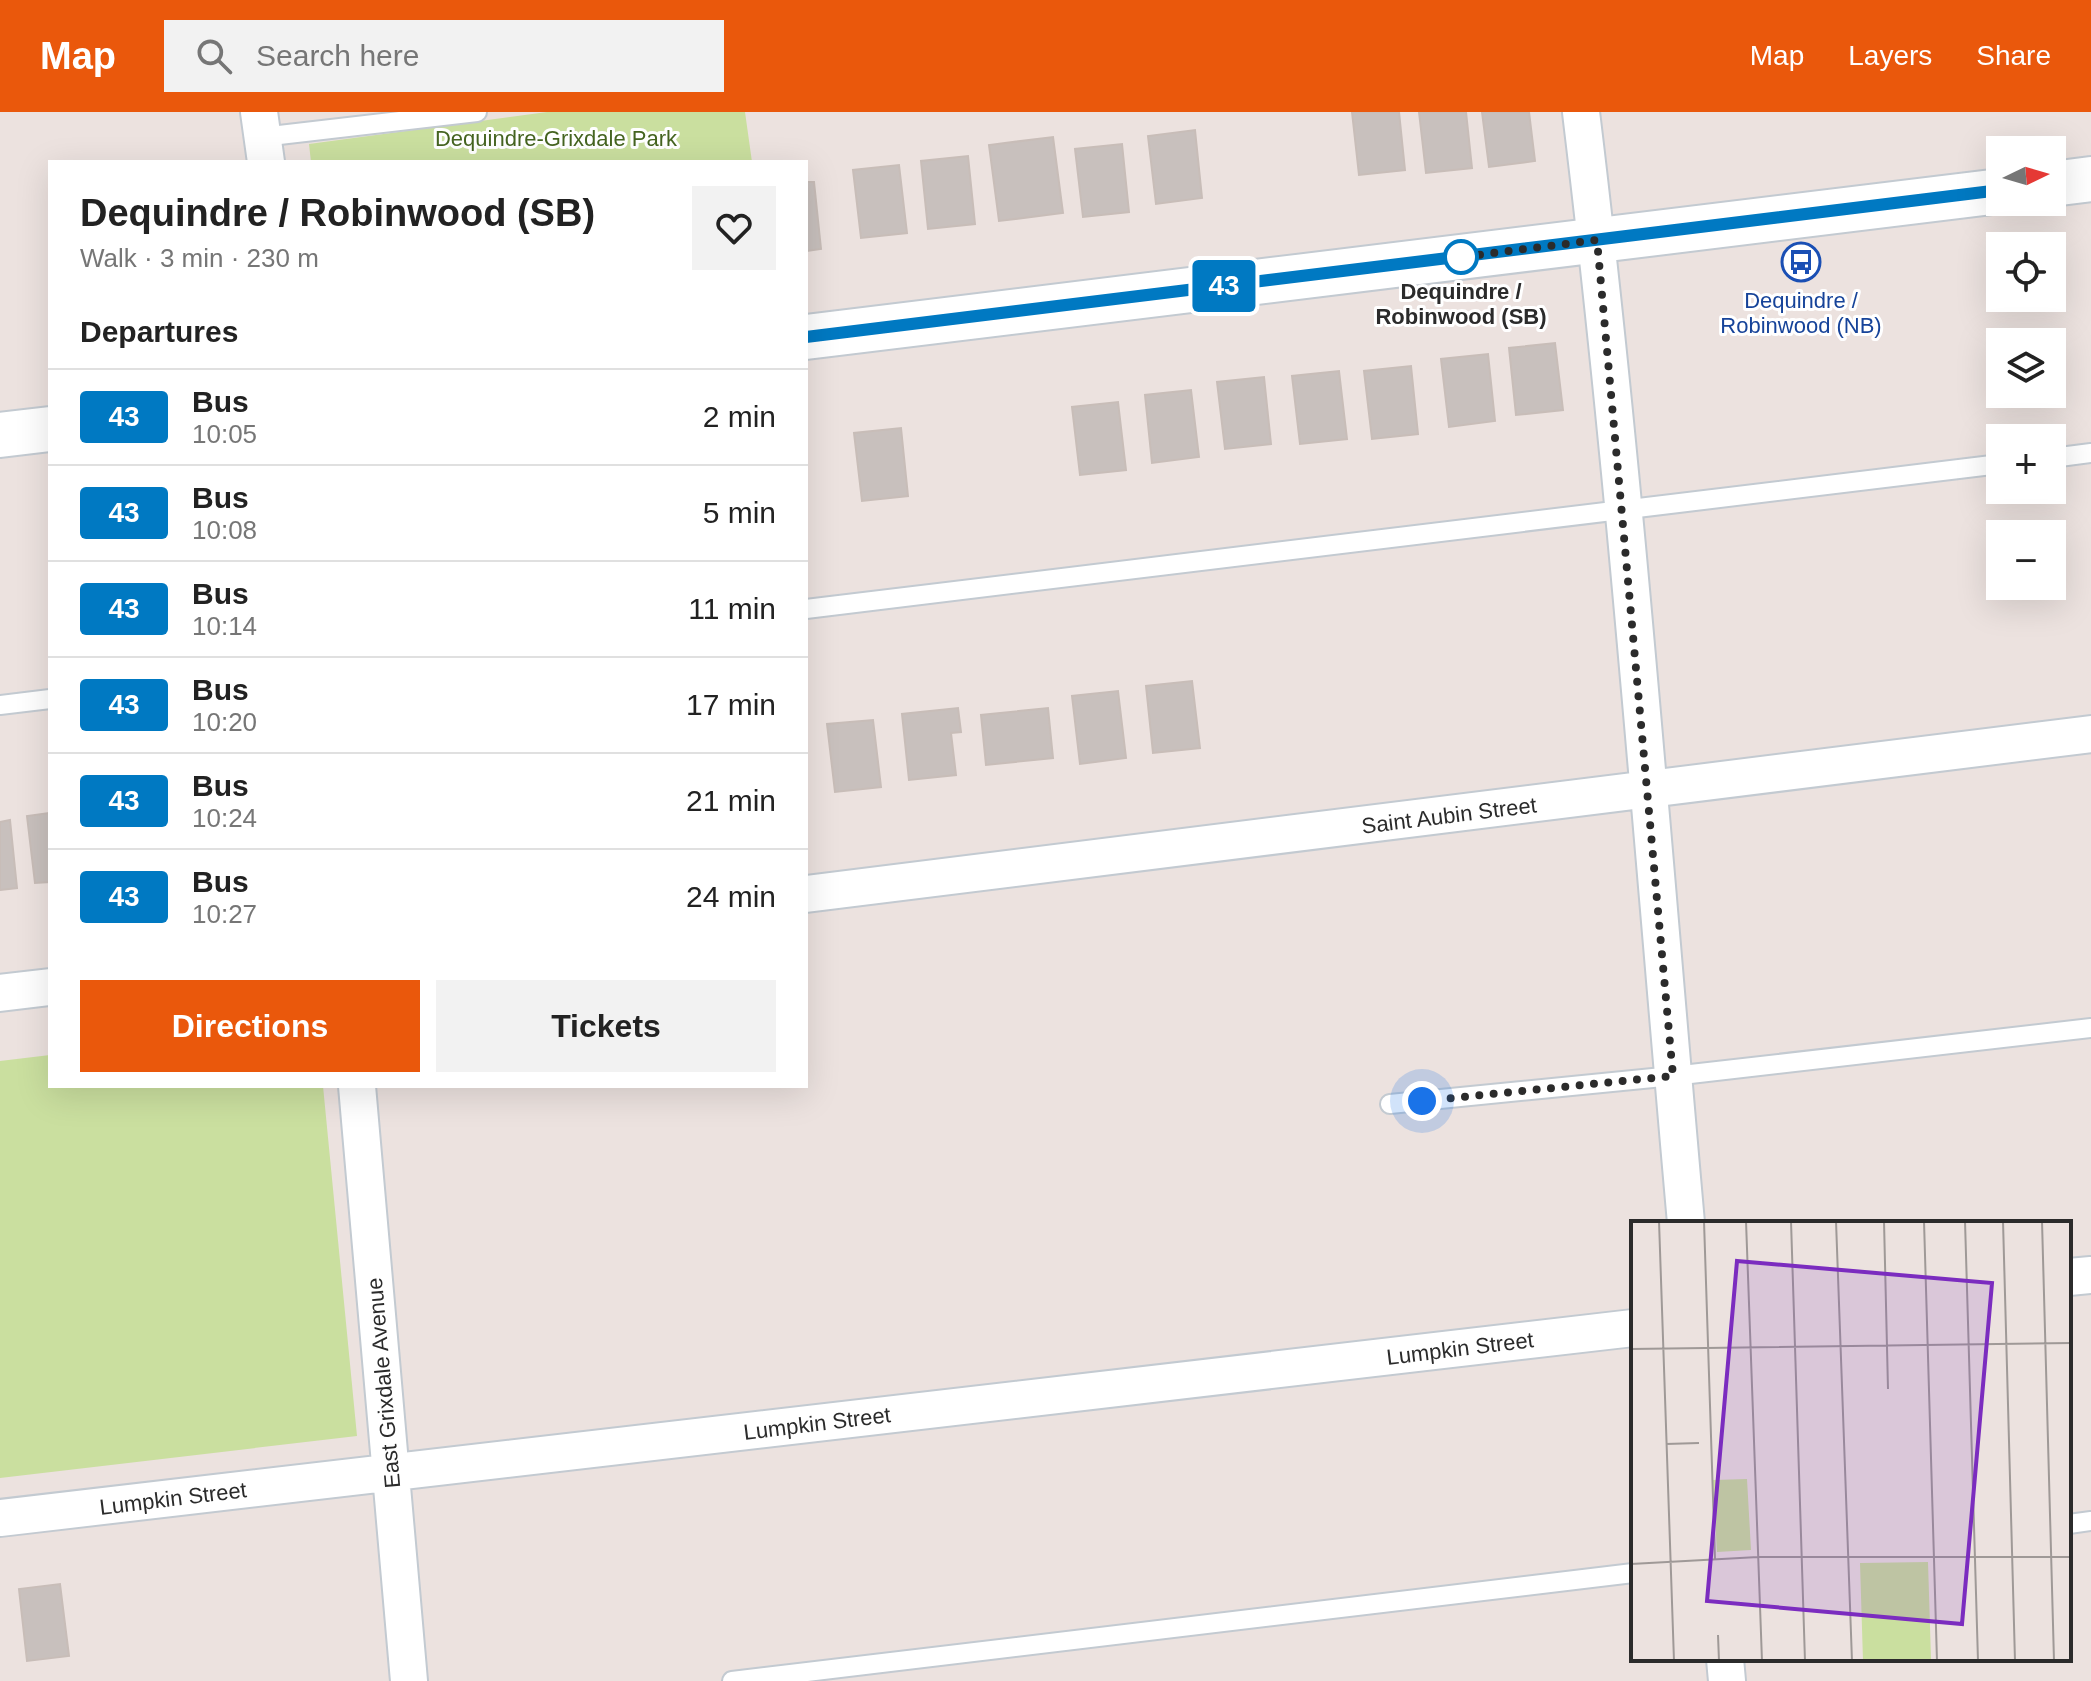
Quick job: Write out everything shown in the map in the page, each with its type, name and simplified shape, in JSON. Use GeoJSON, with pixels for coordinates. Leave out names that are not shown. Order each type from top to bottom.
{"type":"FeatureCollection","features":[{"type":"Feature","properties":{"kind":"street"},"geometry":{"type":"LineString","coordinates":[[1581,112],[1597,240],[1623,512],[1686,1221]]}},
{"type":"Feature","properties":{"kind":"street"},"geometry":{"type":"LineString","coordinates":[[2066,182],[2091,179]]}},
{"type":"Feature","properties":{"kind":"street"},"geometry":{"type":"LineString","coordinates":[[808,337],[1986,193]]}},
{"type":"Feature","properties":{"kind":"street"},"geometry":{"type":"LineString","coordinates":[[0,435],[48,429]]}},
{"type":"Feature","properties":{"kind":"street","name":"Saint Aubin Street"},"geometry":{"type":"LineString","coordinates":[[808,894],[2091,734]]}},
{"type":"Feature","properties":{"kind":"street"},"geometry":{"type":"LineString","coordinates":[[0,993],[48,987]]}},
{"type":"Feature","properties":{"kind":"street","name":"East Grixdale Avenue"},"geometry":{"type":"LineString","coordinates":[[357,1088],[409,1681]]}},
{"type":"Feature","properties":{"kind":"street"},"geometry":{"type":"LineString","coordinates":[[2071,1277],[2091,1275]]}},
{"type":"Feature","properties":{"kind":"street","name":"Lumpkin Street"},"geometry":{"type":"LineString","coordinates":[[0,1518],[1631,1328]]}},
{"type":"Feature","properties":{"kind":"street"},"geometry":{"type":"LineString","coordinates":[[1725,1661],[1727,1681]]}},
{"type":"Feature","properties":{"kind":"lane"},"geometry":{"type":"LineString","coordinates":[[262,137],[477,112]]}},
{"type":"Feature","properties":{"kind":"lane"},"geometry":{"type":"LineString","coordinates":[[2066,456],[2091,453]]}},
{"type":"Feature","properties":{"kind":"lane"},"geometry":{"type":"LineString","coordinates":[[808,609],[1986,466]]}},
{"type":"Feature","properties":{"kind":"lane"},"geometry":{"type":"LineString","coordinates":[[0,705],[48,699]]}},
{"type":"Feature","properties":{"kind":"lane"},"geometry":{"type":"LineString","coordinates":[[1390,1104],[1673,1076],[2091,1028]]}},
{"type":"Feature","properties":{"kind":"lane"},"geometry":{"type":"LineString","coordinates":[[2071,1524],[2091,1521]]}},
{"type":"Feature","properties":{"kind":"lane"},"geometry":{"type":"LineString","coordinates":[[732,1681],[1631,1573]]}},
{"type":"Feature","properties":{"kind":"green space","name":"Dequindre-Grixdale Park"},"geometry":{"type":"Polygon","coordinates":[[[547,112],[745,112],[752,160],[311,160],[309,144],[547,112]]]}},
{"type":"Feature","properties":{"kind":"green space"},"geometry":{"type":"Polygon","coordinates":[[[48,1055],[48,1088],[323,1088],[357,1436],[0,1478],[0,1061],[48,1055]]]}},
{"type":"Feature","properties":{"kind":"building"},"geometry":{"type":"Polygon","coordinates":[[[1352,112],[1399,112],[1405,170],[1359,175],[1352,112]]]}},
{"type":"Feature","properties":{"kind":"building"},"geometry":{"type":"Polygon","coordinates":[[[1419,112],[1466,112],[1472,168],[1426,173],[1419,112]]]}},
{"type":"Feature","properties":{"kind":"building"},"geometry":{"type":"Polygon","coordinates":[[[1482,112],[1529,112],[1535,161],[1489,167],[1482,112]]]}},
{"type":"Feature","properties":{"kind":"building"},"geometry":{"type":"Polygon","coordinates":[[[1195,130],[1202,198],[1156,204],[1148,136],[1195,130]]]}},
{"type":"Feature","properties":{"kind":"building"},"geometry":{"type":"Polygon","coordinates":[[[1053,137],[1063,213],[999,221],[989,145],[1053,137]]]}},
{"type":"Feature","properties":{"kind":"building"},"geometry":{"type":"Polygon","coordinates":[[[1122,144],[1129,212],[1083,217],[1075,149],[1122,144]]]}},
{"type":"Feature","properties":{"kind":"building"},"geometry":{"type":"Polygon","coordinates":[[[968,156],[975,224],[928,229],[921,161],[968,156]]]}},
{"type":"Feature","properties":{"kind":"building"},"geometry":{"type":"Polygon","coordinates":[[[899,165],[907,233],[861,238],[853,170],[899,165]]]}},
{"type":"Feature","properties":{"kind":"building"},"geometry":{"type":"Polygon","coordinates":[[[808,182],[814,182],[821,249],[808,251],[808,182]]]}},
{"type":"Feature","properties":{"kind":"building"},"geometry":{"type":"Polygon","coordinates":[[[1555,343],[1563,410],[1516,415],[1509,348],[1555,343]]]}},
{"type":"Feature","properties":{"kind":"building"},"geometry":{"type":"Polygon","coordinates":[[[1488,354],[1495,421],[1449,427],[1441,359],[1488,354]]]}},
{"type":"Feature","properties":{"kind":"building"},"geometry":{"type":"Polygon","coordinates":[[[1411,366],[1418,434],[1372,439],[1364,371],[1411,366]]]}},
{"type":"Feature","properties":{"kind":"building"},"geometry":{"type":"Polygon","coordinates":[[[1339,371],[1347,439],[1300,444],[1292,376],[1339,371]]]}},
{"type":"Feature","properties":{"kind":"building"},"geometry":{"type":"Polygon","coordinates":[[[1264,377],[1271,444],[1225,449],[1217,382],[1264,377]]]}},
{"type":"Feature","properties":{"kind":"building"},"geometry":{"type":"Polygon","coordinates":[[[1191,390],[1199,457],[1152,463],[1145,395],[1191,390]]]}},
{"type":"Feature","properties":{"kind":"building"},"geometry":{"type":"Polygon","coordinates":[[[1118,402],[1126,470],[1080,475],[1072,407],[1118,402]]]}},
{"type":"Feature","properties":{"kind":"building"},"geometry":{"type":"Polygon","coordinates":[[[901,428],[908,496],[862,501],[854,433],[901,428]]]}},
{"type":"Feature","properties":{"kind":"building"},"geometry":{"type":"Polygon","coordinates":[[[1192,681],[1200,748],[1153,753],[1146,686],[1192,681]]]}},
{"type":"Feature","properties":{"kind":"building"},"geometry":{"type":"Polygon","coordinates":[[[1118,691],[1126,758],[1080,764],[1072,696],[1118,691]]]}},
{"type":"Feature","properties":{"kind":"building"},"geometry":{"type":"Polygon","coordinates":[[[958,708],[961,732],[951,733],[956,775],[909,780],[902,714],[958,708]]]}},
{"type":"Feature","properties":{"kind":"building"},"geometry":{"type":"Polygon","coordinates":[[[1048,708],[1053,758],[986,765],[981,715],[1048,708]]]}},
{"type":"Feature","properties":{"kind":"building"},"geometry":{"type":"Polygon","coordinates":[[[873,720],[881,787],[835,792],[827,724],[873,720]]]}},
{"type":"Feature","properties":{"kind":"building"},"geometry":{"type":"Polygon","coordinates":[[[48,813],[48,882],[35,883],[27,816],[48,813]]]}},
{"type":"Feature","properties":{"kind":"building"},"geometry":{"type":"Polygon","coordinates":[[[10,820],[17,888],[0,890],[0,822],[10,820]]]}},
{"type":"Feature","properties":{"kind":"building"},"geometry":{"type":"Polygon","coordinates":[[[60,1584],[69,1656],[27,1661],[19,1589],[60,1584]]]}},
{"type":"Feature","properties":{"kind":"bus line","name":"43"},"geometry":{"type":"LineString","coordinates":[[808,337],[1986,192]]}},
{"type":"Feature","properties":{"kind":"place","name":"Dequindre / Robinwood (SB)"},"geometry":{"type":"Point","coordinates":[1461,257]}},
{"type":"Feature","properties":{"kind":"place","name":"Dequindre / Robinwood (NB)"},"geometry":{"type":"Point","coordinates":[1801,262]}},
{"type":"Feature","properties":{"kind":"route"},"geometry":{"type":"LineString","coordinates":[[1422,1101],[1673,1076],[1597,240],[1461,257]]}}]}
